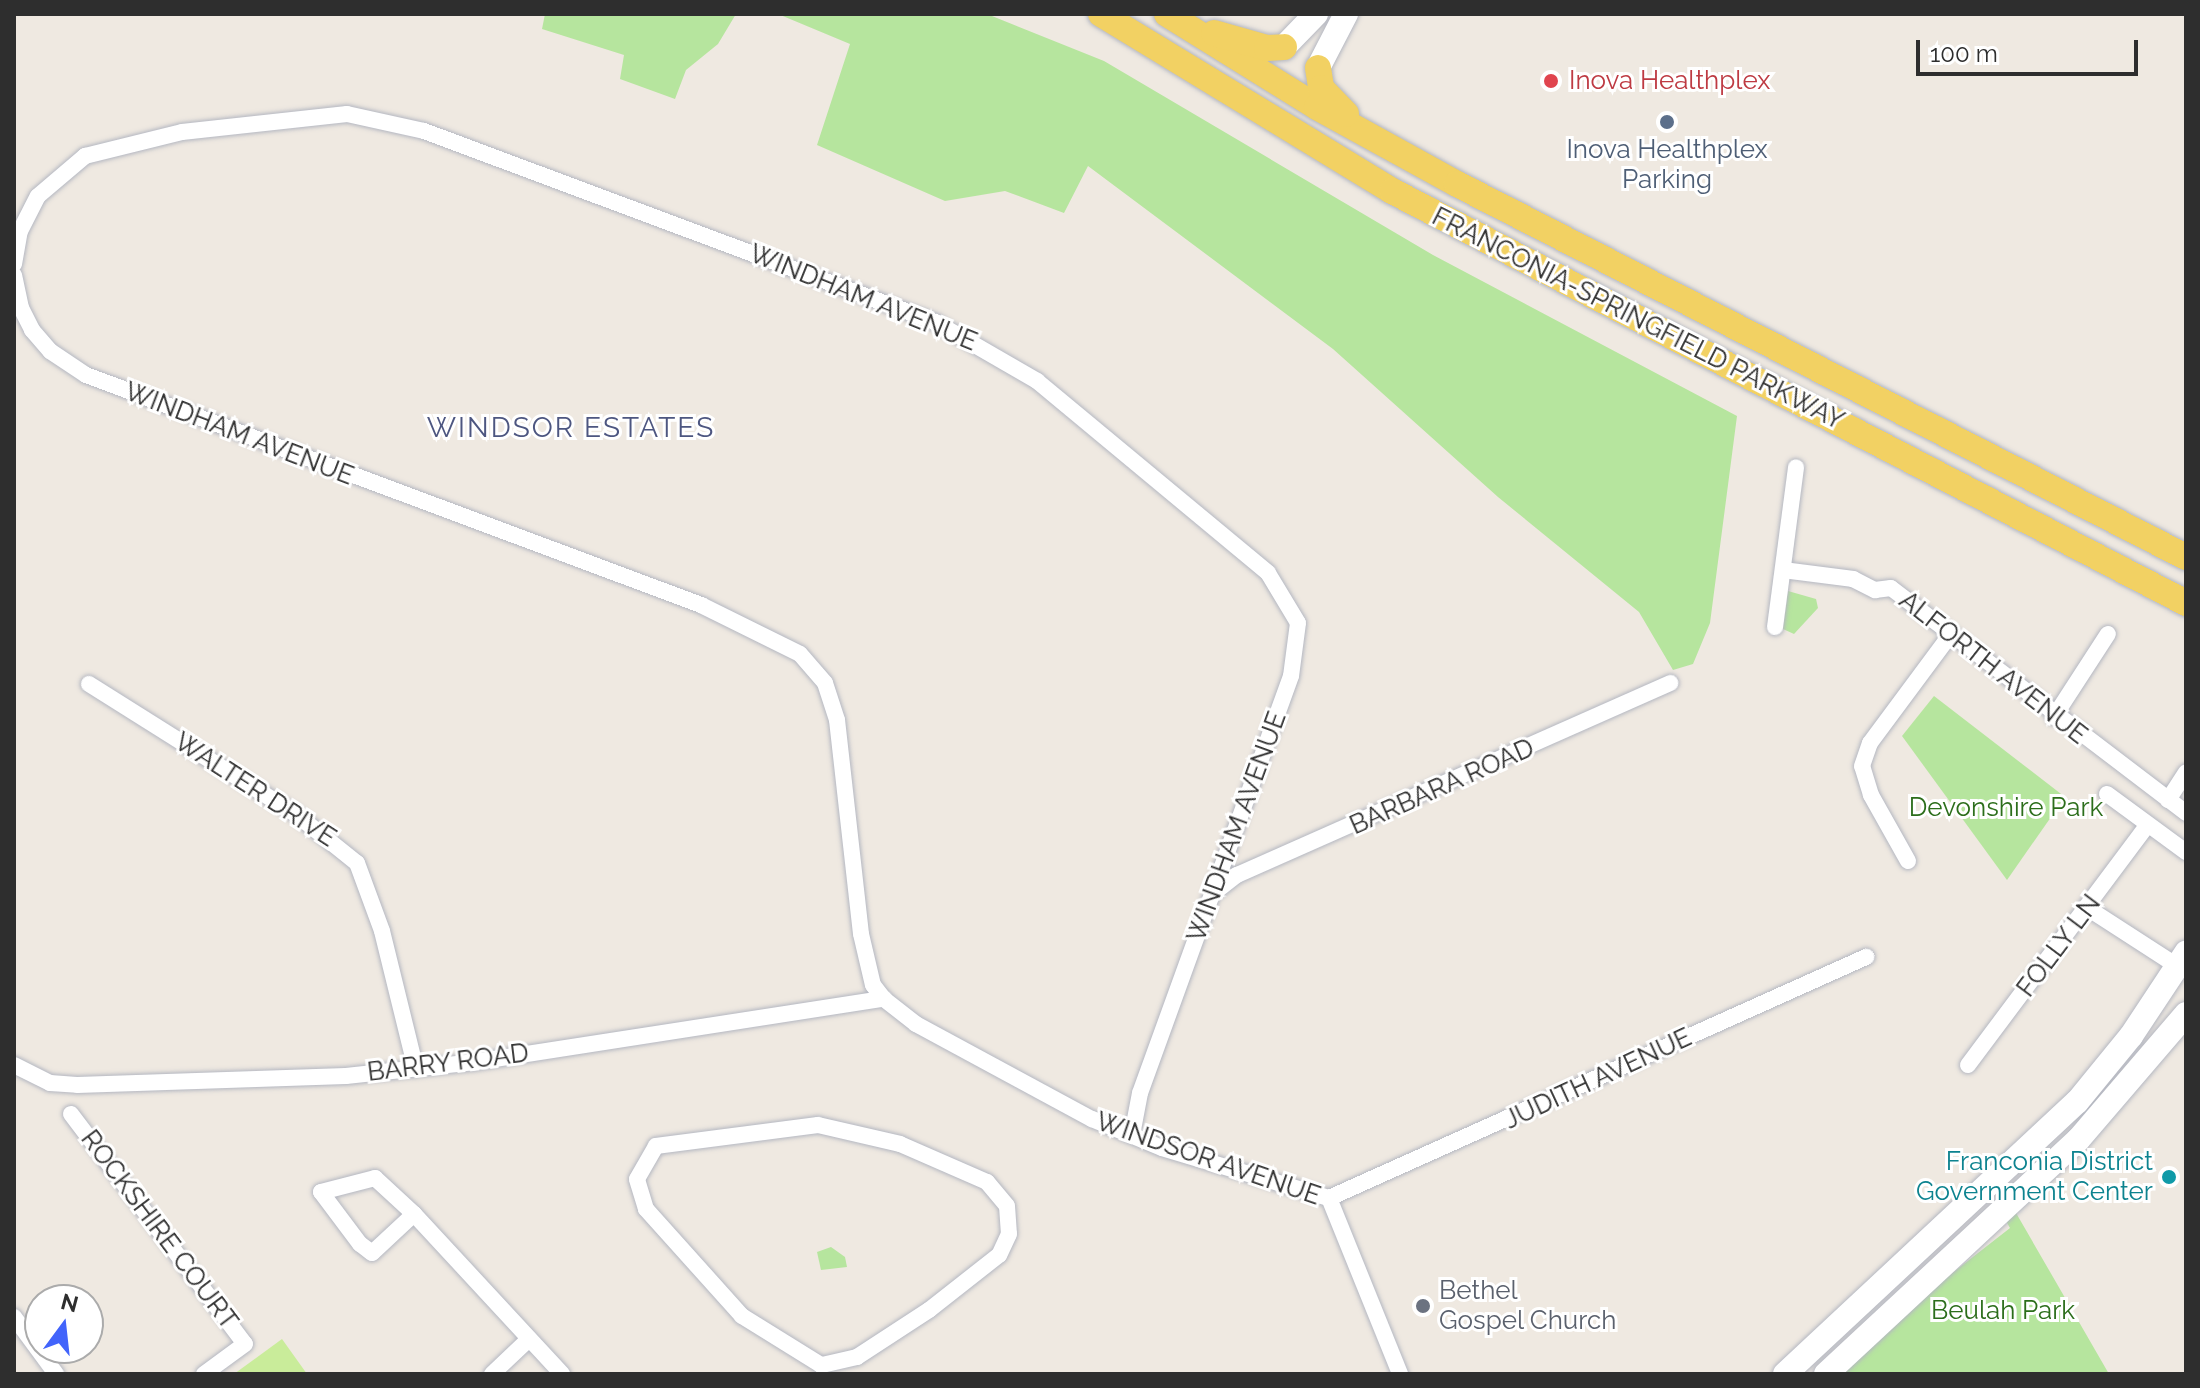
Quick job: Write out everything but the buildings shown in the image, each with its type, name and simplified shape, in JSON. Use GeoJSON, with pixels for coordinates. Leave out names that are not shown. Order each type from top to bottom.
{"type":"FeatureCollection","features":[{"type":"Feature","properties":{"kind":"main road","name":"FRANCONIA-SPRINGFIELD PARKWAY"},"geometry":{"type":"LineString","coordinates":[[1101,14],[1392,191],[2186,603]]}},
{"type":"Feature","properties":{"kind":"main road"},"geometry":{"type":"LineString","coordinates":[[1174,18],[1258,46],[1284,47],[1316,14]]}},
{"type":"Feature","properties":{"kind":"main road"},"geometry":{"type":"LineString","coordinates":[[1346,14],[1318,68],[1321,88],[1365,134]]}},
{"type":"Feature","properties":{"kind":"main road","name":"FRANCONIA-SPRINGFIELD PARKWAY"},"geometry":{"type":"LineString","coordinates":[[1174,18],[1365,134],[2186,557]]}},
{"type":"Feature","properties":{"kind":"main road"},"geometry":{"type":"LineString","coordinates":[[1785,1374],[2077,1102],[2123,1047],[2182,960]]}},
{"type":"Feature","properties":{"kind":"main road"},"geometry":{"type":"LineString","coordinates":[[1826,1374],[2078,1140],[2186,1014]]}},
{"type":"Feature","properties":{"kind":"street","name":"WINDHAM AVENUE"},"geometry":{"type":"LineString","coordinates":[[14,264],[20,231],[38,196],[85,156],[182,132],[347,114],[424,131],[962,335],[1037,381],[1268,573],[1295,611],[1299,645],[1291,676],[1140,1093],[1132,1135]]}},
{"type":"Feature","properties":{"kind":"street","name":"WINDHAM AVENUE"},"geometry":{"type":"LineString","coordinates":[[14,275],[21,308],[32,330],[50,351],[86,375],[701,605],[800,654],[825,683],[837,720],[861,934],[873,985],[884,999]]}},
{"type":"Feature","properties":{"kind":"street"},"geometry":{"type":"LineString","coordinates":[[1775,627],[1796,467]]}},
{"type":"Feature","properties":{"kind":"street","name":"ALFORTH AVENUE"},"geometry":{"type":"LineString","coordinates":[[1783,570],[1853,579],[1875,590],[1891,588],[2054,717],[2186,813]]}},
{"type":"Feature","properties":{"kind":"street"},"geometry":{"type":"LineString","coordinates":[[1908,861],[1871,795],[1862,766],[1870,743],[1951,634]]}},
{"type":"Feature","properties":{"kind":"street"},"geometry":{"type":"LineString","coordinates":[[2054,717],[2108,634]]}},
{"type":"Feature","properties":{"kind":"street","name":"BARBARA ROAD"},"geometry":{"type":"LineString","coordinates":[[1215,892],[1254,867],[1670,683]]}},
{"type":"Feature","properties":{"kind":"street","name":"WALTER DRIVE"},"geometry":{"type":"LineString","coordinates":[[89,684],[297,815],[357,863],[382,931],[416,1069]]}},
{"type":"Feature","properties":{"kind":"street"},"geometry":{"type":"LineString","coordinates":[[2168,800],[2186,772]]}},
{"type":"Feature","properties":{"kind":"street"},"geometry":{"type":"LineString","coordinates":[[2107,794],[2186,852]]}},
{"type":"Feature","properties":{"kind":"street","name":"FOLLY LN"},"geometry":{"type":"LineString","coordinates":[[1968,1065],[2089,909],[2147,826]]}},
{"type":"Feature","properties":{"kind":"street"},"geometry":{"type":"LineString","coordinates":[[2089,909],[2182,960]]}},
{"type":"Feature","properties":{"kind":"street","name":"JUDITH AVENUE"},"geometry":{"type":"LineString","coordinates":[[1329,1198],[1866,957]]}},
{"type":"Feature","properties":{"kind":"street","name":"BARRY ROAD"},"geometry":{"type":"LineString","coordinates":[[14,1065],[50,1083],[95,1086],[416,1069],[884,999]]}},
{"type":"Feature","properties":{"kind":"street","name":"WINDSOR AVENUE"},"geometry":{"type":"LineString","coordinates":[[884,999],[916,1024],[1022,1084],[1132,1135],[1329,1198],[1400,1374]]}},
{"type":"Feature","properties":{"kind":"street","name":"ROCKSHIRE COURT"},"geometry":{"type":"LineString","coordinates":[[71,1114],[245,1344],[204,1374]]}},
{"type":"Feature","properties":{"kind":"street"},"geometry":{"type":"LineString","coordinates":[[818,1125],[900,1144],[987,1182],[1007,1206],[1009,1234],[999,1255],[857,1357],[819,1371],[742,1316],[646,1209],[637,1179],[656,1146],[818,1125]]}},
{"type":"Feature","properties":{"kind":"street"},"geometry":{"type":"LineString","coordinates":[[414,1214],[372,1253],[360,1244],[321,1192],[375,1178],[414,1214],[562,1374]]}},
{"type":"Feature","properties":{"kind":"street"},"geometry":{"type":"LineString","coordinates":[[14,1317],[56,1374]]}},
{"type":"Feature","properties":{"kind":"street"},"geometry":{"type":"LineString","coordinates":[[492,1374],[528,1340]]}},
{"type":"Feature","properties":{"kind":"green space"},"geometry":{"type":"Polygon","coordinates":[[[545,14],[736,14],[718,44],[686,70],[675,99],[620,79],[624,55],[542,29],[545,14]]]}},
{"type":"Feature","properties":{"kind":"green space"},"geometry":{"type":"Polygon","coordinates":[[[778,14],[987,14],[1104,61],[1433,255],[1737,416],[1710,623],[1693,664],[1673,670],[1639,612],[1498,497],[1333,349],[1088,166],[1064,213],[1005,191],[945,201],[817,145],[850,44],[778,14]]]}},
{"type":"Feature","properties":{"kind":"green space"},"geometry":{"type":"Polygon","coordinates":[[[1788,591],[1816,599],[1818,608],[1794,634],[1783,629],[1788,591]]]}},
{"type":"Feature","properties":{"kind":"green space","name":"Devonshire Park"},"geometry":{"type":"Polygon","coordinates":[[[1934,696],[2065,797],[2007,880],[1902,736],[1934,696]]]}},
{"type":"Feature","properties":{"kind":"green space","name":"Beulah Park"},"geometry":{"type":"Polygon","coordinates":[[[2012,1206],[2109,1374],[1823,1374],[2010,1228],[2002,1214],[2012,1206]]]}},
{"type":"Feature","properties":{"kind":"green space"},"geometry":{"type":"Polygon","coordinates":[[[831,1247],[845,1257],[847,1267],[821,1270],[817,1252],[831,1247]]]}},
{"type":"Feature","properties":{"kind":"green space"},"geometry":{"type":"Polygon","coordinates":[[[282,1339],[307,1374],[234,1374],[282,1339]]]}},
{"type":"Feature","properties":{"kind":"place","name":"Inova Healthplex"},"geometry":{"type":"Point","coordinates":[1551,81]}},
{"type":"Feature","properties":{"kind":"place","name":"Inova Healthplex Parking"},"geometry":{"type":"Point","coordinates":[1667,122]}},
{"type":"Feature","properties":{"kind":"place","name":"Franconia District Government Center"},"geometry":{"type":"Point","coordinates":[2169,1177]}},
{"type":"Feature","properties":{"kind":"place","name":"Bethel Gospel Church"},"geometry":{"type":"Point","coordinates":[1423,1306]}},
{"type":"Feature","properties":{"kind":"district","name":"WINDSOR ESTATES"},"geometry":{"type":"Point","coordinates":[571,428]}}]}
